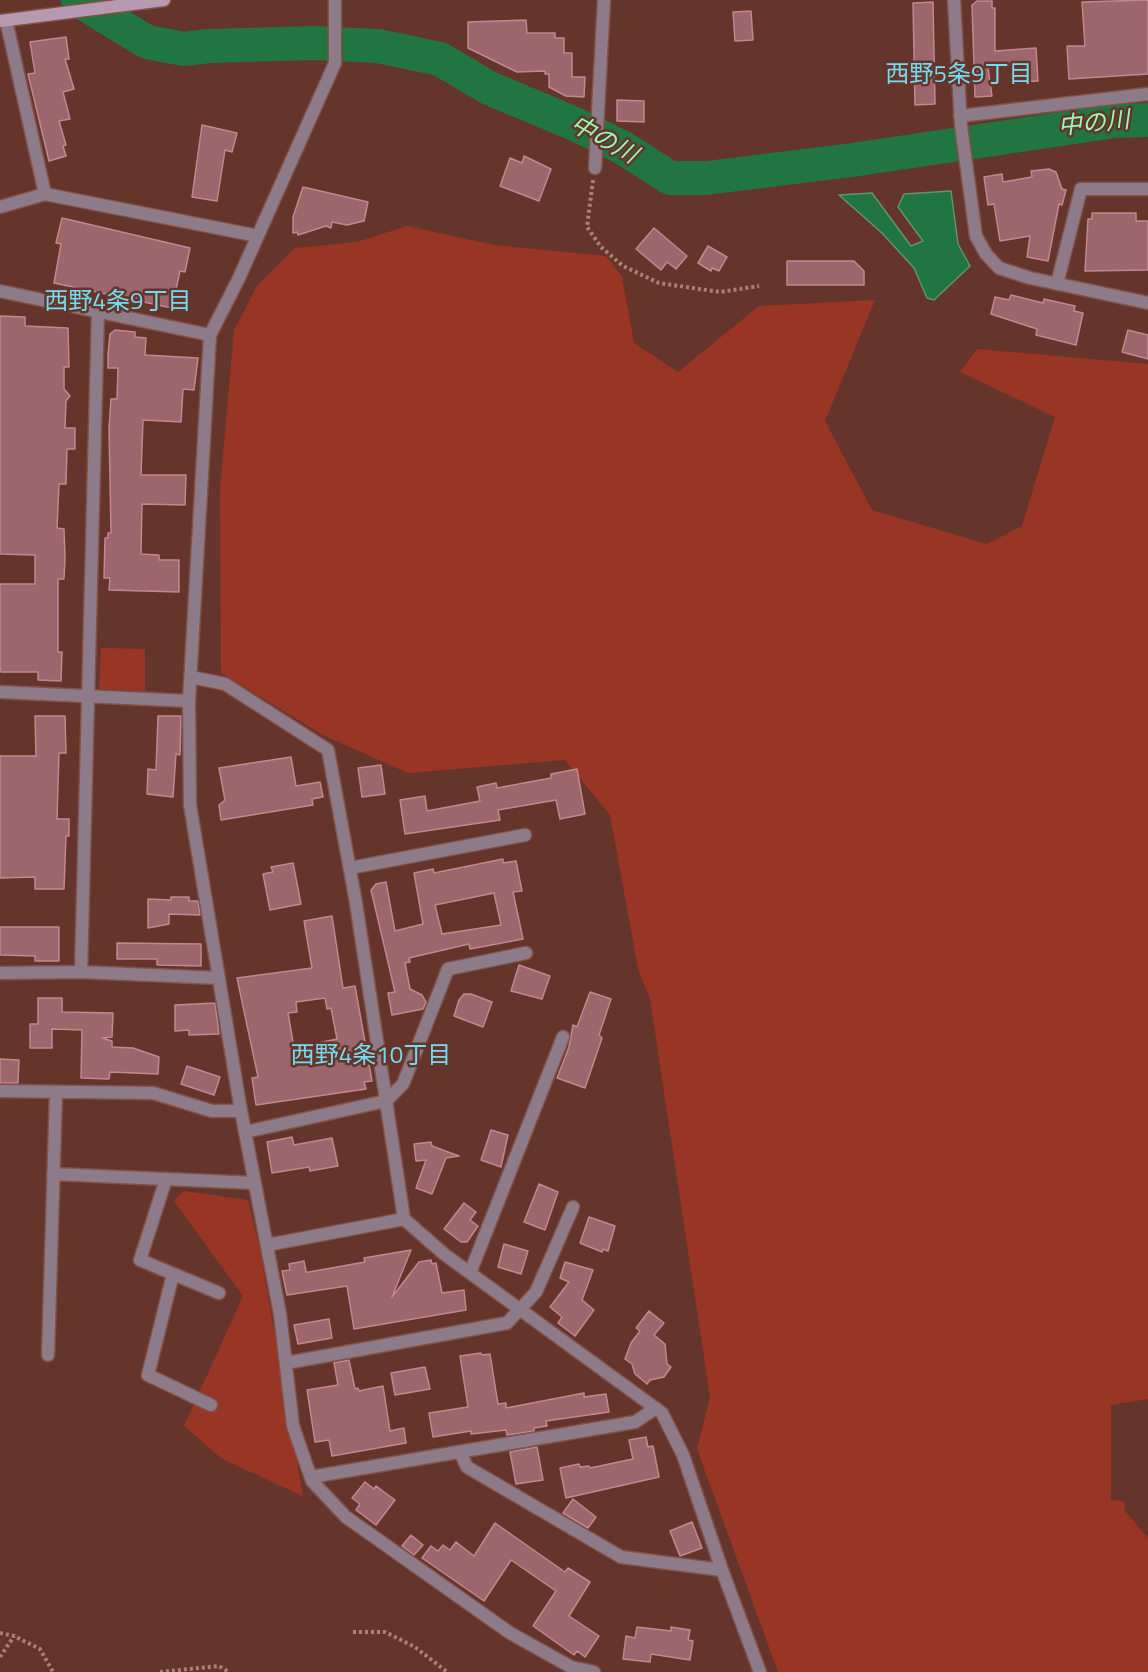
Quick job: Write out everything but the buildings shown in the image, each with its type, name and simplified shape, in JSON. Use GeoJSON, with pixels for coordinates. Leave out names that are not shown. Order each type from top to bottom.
{"type":"FeatureCollection","features":[{"type":"Feature","properties":{"kind":"street"},"geometry":{"type":"LineString","coordinates":[[45,194],[3,21],[164,0]]}},
{"type":"Feature","properties":{"kind":"street"},"geometry":{"type":"LineString","coordinates":[[335,0],[335,63],[258,236],[210,334],[189,701],[190,805],[241,1112],[280,1314],[293,1426],[311,1477],[346,1517],[510,1633],[571,1667],[594,1672]]}},
{"type":"Feature","properties":{"kind":"street"},"geometry":{"type":"LineString","coordinates":[[594,168],[604,0]]}},
{"type":"Feature","properties":{"kind":"street"},"geometry":{"type":"LineString","coordinates":[[954,0],[961,121],[976,236],[986,254],[999,268],[1057,284],[1148,303]]}},
{"type":"Feature","properties":{"kind":"street"},"geometry":{"type":"LineString","coordinates":[[961,121],[1148,94]]}},
{"type":"Feature","properties":{"kind":"street"},"geometry":{"type":"LineString","coordinates":[[1057,284],[1081,189],[1148,189]]}},
{"type":"Feature","properties":{"kind":"street"},"geometry":{"type":"LineString","coordinates":[[0,207],[45,194],[258,236]]}},
{"type":"Feature","properties":{"kind":"street"},"geometry":{"type":"LineString","coordinates":[[0,291],[210,334]]}},
{"type":"Feature","properties":{"kind":"street"},"geometry":{"type":"LineString","coordinates":[[81,972],[98,311]]}},
{"type":"Feature","properties":{"kind":"street"},"geometry":{"type":"LineString","coordinates":[[191,677],[225,684],[328,750],[350,868],[404,1219],[470,1273],[662,1413],[683,1455],[760,1672]]}},
{"type":"Feature","properties":{"kind":"street"},"geometry":{"type":"LineString","coordinates":[[0,692],[189,701]]}},
{"type":"Feature","properties":{"kind":"street"},"geometry":{"type":"LineString","coordinates":[[350,868],[525,835]]}},
{"type":"Feature","properties":{"kind":"street"},"geometry":{"type":"LineString","coordinates":[[245,1132],[386,1101],[403,1084],[448,969],[526,953]]}},
{"type":"Feature","properties":{"kind":"street"},"geometry":{"type":"LineString","coordinates":[[0,973],[81,972],[219,978]]}},
{"type":"Feature","properties":{"kind":"street"},"geometry":{"type":"LineString","coordinates":[[470,1273],[563,1036]]}},
{"type":"Feature","properties":{"kind":"street"},"geometry":{"type":"LineString","coordinates":[[0,1091],[153,1093],[212,1111],[241,1112]]}},
{"type":"Feature","properties":{"kind":"street"},"geometry":{"type":"LineString","coordinates":[[48,1355],[56,1092]]}},
{"type":"Feature","properties":{"kind":"street"},"geometry":{"type":"LineString","coordinates":[[53,1174],[255,1183]]}},
{"type":"Feature","properties":{"kind":"street"},"geometry":{"type":"LineString","coordinates":[[166,1179],[140,1260],[219,1293]]}},
{"type":"Feature","properties":{"kind":"street"},"geometry":{"type":"LineString","coordinates":[[286,1363],[507,1323],[536,1292],[573,1206]]}},
{"type":"Feature","properties":{"kind":"street"},"geometry":{"type":"LineString","coordinates":[[267,1245],[404,1219]]}},
{"type":"Feature","properties":{"kind":"street"},"geometry":{"type":"LineString","coordinates":[[173,1274],[148,1375],[211,1405]]}},
{"type":"Feature","properties":{"kind":"street"},"geometry":{"type":"LineString","coordinates":[[311,1477],[634,1422],[656,1408]]}},
{"type":"Feature","properties":{"kind":"street"},"geometry":{"type":"LineString","coordinates":[[460,1452],[467,1467],[621,1557],[722,1570]]}},
{"type":"Feature","properties":{"kind":"path"},"geometry":{"type":"LineString","coordinates":[[594,168],[587,228],[601,247],[623,266],[659,283],[720,292],[759,286]]}},
{"type":"Feature","properties":{"kind":"path"},"geometry":{"type":"LineString","coordinates":[[353,1632],[385,1632],[415,1647],[447,1672]]}},
{"type":"Feature","properties":{"kind":"path"},"geometry":{"type":"LineString","coordinates":[[0,1633],[14,1636],[40,1649],[53,1672]]}},
{"type":"Feature","properties":{"kind":"path"},"geometry":{"type":"LineString","coordinates":[[0,1657],[14,1636]]}},
{"type":"Feature","properties":{"kind":"path"},"geometry":{"type":"LineString","coordinates":[[160,1672],[171,1669],[219,1666],[230,1672]]}},
{"type":"Feature","properties":{"kind":"shaded area"},"geometry":{"type":"Polygon","coordinates":[[[951,191],[958,244],[970,266],[934,300],[927,298],[914,268],[882,233],[839,195],[872,193],[911,246],[923,241],[898,207],[904,194],[951,191]]]}},
{"type":"Feature","properties":{"kind":"shaded area"},"geometry":{"type":"Polygon","coordinates":[[[407,226],[494,245],[606,256],[622,277],[634,343],[678,372],[759,306],[875,300],[825,421],[872,510],[987,544],[1022,526],[1055,417],[960,372],[977,349],[1148,364],[1148,1399],[1111,1405],[1111,1500],[1124,1501],[1125,1511],[1148,1538],[1148,1672],[778,1672],[697,1449],[710,1397],[650,999],[638,969],[610,815],[565,760],[408,773],[323,735],[221,673],[220,489],[234,330],[257,286],[295,248],[357,242],[407,226]]]}},
{"type":"Feature","properties":{"kind":"shaded area"},"geometry":{"type":"Polygon","coordinates":[[[101,648],[145,649],[145,691],[99,689],[101,648]]]}},
{"type":"Feature","properties":{"kind":"shaded area"},"geometry":{"type":"Polygon","coordinates":[[[184,1191],[248,1200],[260,1250],[303,1496],[222,1459],[184,1426],[243,1296],[174,1201],[184,1191]]]}},
{"type":"Feature","properties":{"kind":"waterway","name":"中の川"},"geometry":{"type":"LineString","coordinates":[[78,0],[147,42],[184,49],[209,46],[314,43],[378,46],[440,59],[489,88],[577,125],[625,149],[670,178],[706,178],[852,160],[1115,121],[1148,120]]}},
{"type":"Feature","properties":{"kind":"district","name":"西野5条9丁目"},"geometry":{"type":"Point","coordinates":[959,76]}},
{"type":"Feature","properties":{"kind":"district","name":"西野4条9丁目"},"geometry":{"type":"Point","coordinates":[118,303]}},
{"type":"Feature","properties":{"kind":"district","name":"西野4条10丁目"},"geometry":{"type":"Point","coordinates":[371,1057]}}]}
